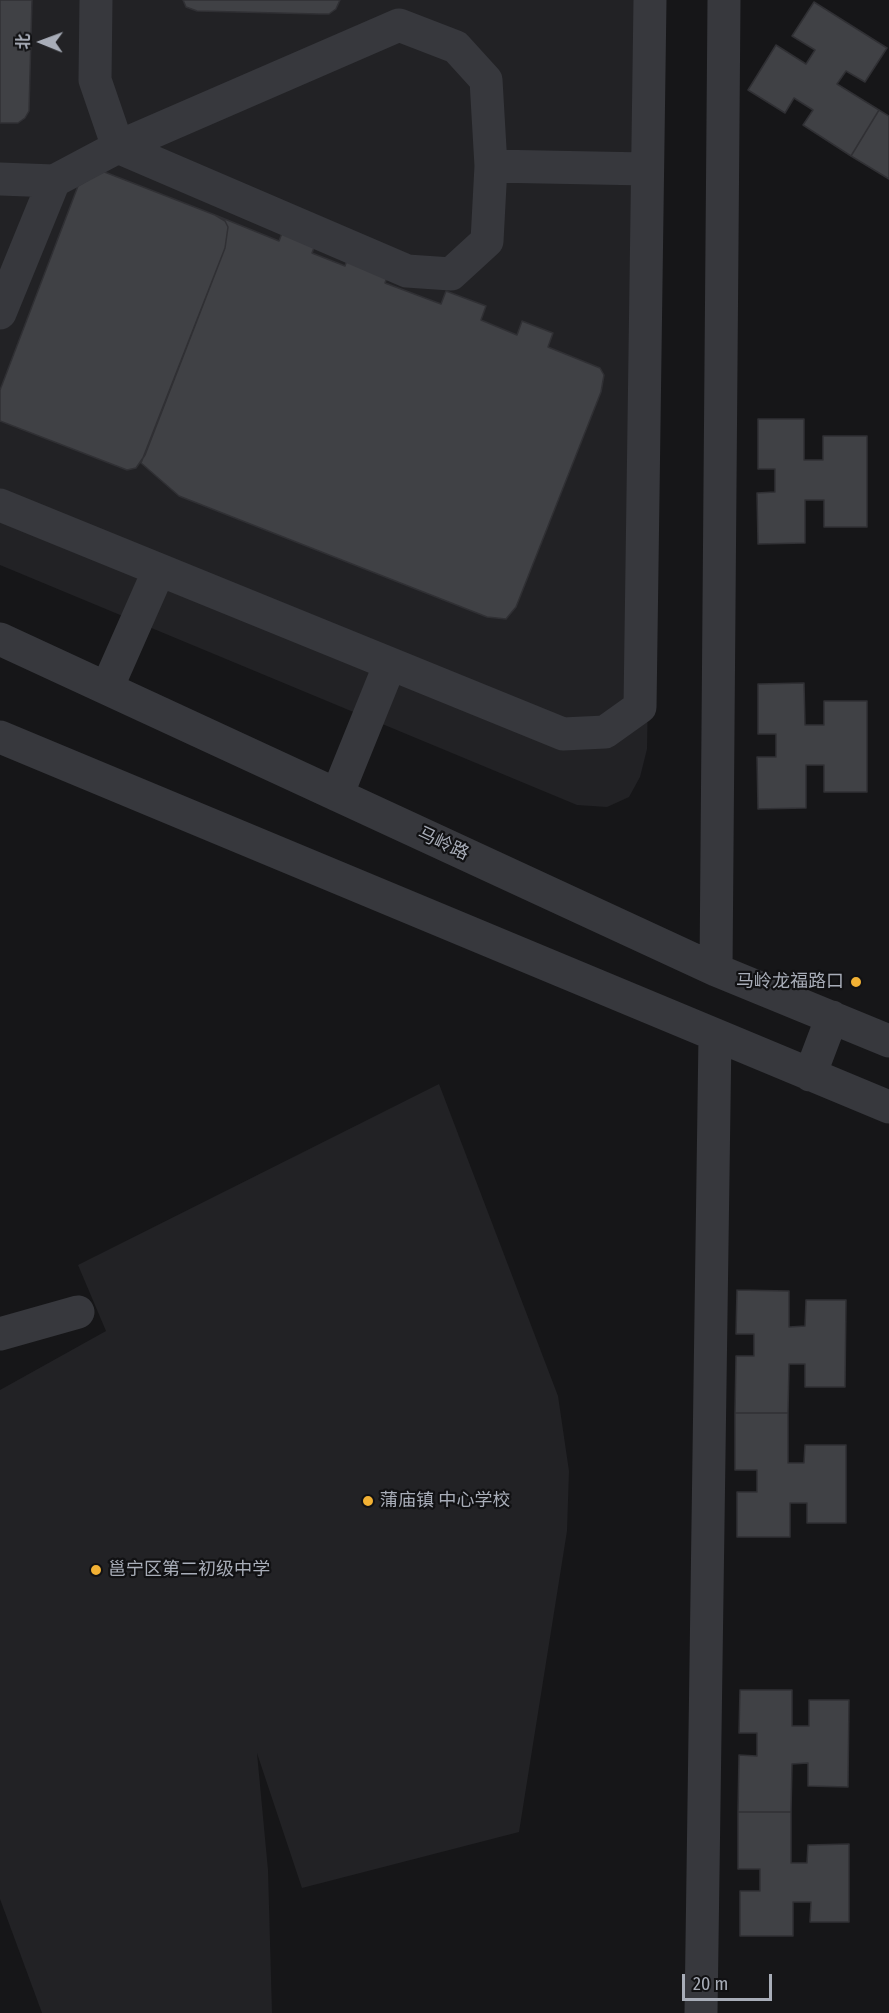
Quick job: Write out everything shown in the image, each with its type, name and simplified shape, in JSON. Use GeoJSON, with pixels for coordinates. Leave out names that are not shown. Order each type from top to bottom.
{"type":"FeatureCollection","features":[{"type":"Feature","properties":{"kind":"street"},"geometry":{"type":"LineString","coordinates":[[0,179],[54,181],[118,147],[399,13],[456,47],[486,80],[491,166],[487,241],[451,274],[407,272],[118,147],[95,80],[96,0]]}},
{"type":"Feature","properties":{"kind":"street"},"geometry":{"type":"LineString","coordinates":[[0,505],[563,734],[605,732],[640,707],[650,0]]}},
{"type":"Feature","properties":{"kind":"street"},"geometry":{"type":"LineString","coordinates":[[716,970],[724,0]]}},
{"type":"Feature","properties":{"kind":"street"},"geometry":{"type":"LineString","coordinates":[[491,166],[647,169]]}},
{"type":"Feature","properties":{"kind":"street"},"geometry":{"type":"LineString","coordinates":[[0,313],[54,181]]}},
{"type":"Feature","properties":{"kind":"street"},"geometry":{"type":"LineString","coordinates":[[106,688],[159,570]]}},
{"type":"Feature","properties":{"kind":"street","name":"马岭路"},"geometry":{"type":"LineString","coordinates":[[0,639],[716,970],[889,1041]]}},
{"type":"Feature","properties":{"kind":"street"},"geometry":{"type":"LineString","coordinates":[[337,795],[390,664]]}},
{"type":"Feature","properties":{"kind":"street"},"geometry":{"type":"LineString","coordinates":[[0,737],[889,1107]]}},
{"type":"Feature","properties":{"kind":"street"},"geometry":{"type":"LineString","coordinates":[[810,1075],[832,1017]]}},
{"type":"Feature","properties":{"kind":"street"},"geometry":{"type":"LineString","coordinates":[[701,2013],[715,1035]]}},
{"type":"Feature","properties":{"kind":"street"},"geometry":{"type":"LineString","coordinates":[[0,1334],[78,1312]]}},
{"type":"Feature","properties":{"kind":"shaded area"},"geometry":{"type":"Polygon","coordinates":[[[0,0],[660,0],[647,749],[640,777],[629,797],[607,807],[577,805],[0,565],[0,0]]]}},
{"type":"Feature","properties":{"kind":"shaded area","name":"蒲庙镇 中心学校"},"geometry":{"type":"Polygon","coordinates":[[[439,1084],[558,1396],[569,1471],[567,1531],[519,1832],[302,1888],[257,1753],[268,1870],[272,2013],[42,2013],[0,1899],[0,1390],[106,1331],[78,1265],[439,1084]]]}},
{"type":"Feature","properties":{"kind":"building"},"geometry":{"type":"Polygon","coordinates":[[[0,0],[32,0],[29,111],[18,123],[0,123],[0,0]]]}},
{"type":"Feature","properties":{"kind":"building"},"geometry":{"type":"Polygon","coordinates":[[[183,0],[340,0],[336,9],[329,14],[318,14],[197,11],[186,7],[183,0]]]}},
{"type":"Feature","properties":{"kind":"building"},"geometry":{"type":"Polygon","coordinates":[[[814,2],[887,48],[865,82],[846,71],[837,84],[879,110],[851,156],[803,125],[813,110],[794,98],[785,113],[748,90],[776,45],[806,64],[815,50],[792,36],[814,2]]]}},
{"type":"Feature","properties":{"kind":"building"},"geometry":{"type":"Polygon","coordinates":[[[879,110],[889,116],[889,179],[851,156],[879,110]]]}},
{"type":"Feature","properties":{"kind":"building"},"geometry":{"type":"Polygon","coordinates":[[[102,171],[215,215],[225,221],[228,227],[225,248],[145,455],[136,468],[127,470],[0,421],[0,390],[78,186],[102,171]]]}},
{"type":"Feature","properties":{"kind":"building"},"geometry":{"type":"Polygon","coordinates":[[[215,215],[279,241],[284,228],[317,240],[312,253],[345,266],[349,253],[390,268],[385,283],[441,304],[446,291],[486,306],[481,320],[517,335],[522,321],[553,333],[548,347],[600,368],[604,375],[601,392],[516,607],[506,619],[487,617],[179,496],[141,463],[225,248],[228,227],[225,221],[215,215]]]}},
{"type":"Feature","properties":{"kind":"building"},"geometry":{"type":"Polygon","coordinates":[[[758,419],[804,419],[804,460],[823,460],[823,436],[867,436],[867,527],[824,527],[824,500],[805,500],[805,543],[758,544],[757,493],[775,492],[775,469],[758,469],[758,419]]]}},
{"type":"Feature","properties":{"kind":"building"},"geometry":{"type":"Polygon","coordinates":[[[804,683],[805,725],[824,725],[824,701],[867,701],[867,792],[824,792],[824,765],[806,765],[806,808],[758,809],[757,757],[776,757],[776,734],[758,734],[758,684],[804,683]]]}},
{"type":"Feature","properties":{"kind":"building"},"geometry":{"type":"Polygon","coordinates":[[[737,1290],[789,1291],[789,1327],[805,1326],[806,1300],[846,1300],[845,1387],[805,1387],[805,1364],[789,1364],[788,1413],[735,1413],[736,1356],[754,1356],[754,1334],[736,1334],[737,1290]]]}},
{"type":"Feature","properties":{"kind":"building"},"geometry":{"type":"Polygon","coordinates":[[[735,1413],[788,1413],[788,1463],[804,1463],[805,1445],[846,1445],[846,1523],[807,1523],[807,1503],[790,1503],[790,1537],[737,1537],[737,1492],[757,1492],[757,1470],[735,1470],[735,1413]]]}},
{"type":"Feature","properties":{"kind":"building"},"geometry":{"type":"Polygon","coordinates":[[[740,1690],[792,1690],[792,1726],[809,1726],[809,1700],[849,1700],[848,1787],[808,1786],[808,1763],[792,1764],[791,1812],[738,1812],[739,1755],[757,1756],[757,1733],[739,1733],[740,1690]]]}},
{"type":"Feature","properties":{"kind":"building"},"geometry":{"type":"Polygon","coordinates":[[[738,1812],[791,1812],[791,1863],[807,1863],[808,1845],[849,1844],[849,1922],[810,1922],[811,1902],[793,1902],[793,1936],[740,1936],[740,1891],[760,1891],[760,1869],[738,1869],[738,1812]]]}},
{"type":"Feature","properties":{"kind":"place","name":"马岭龙福路口"},"geometry":{"type":"Point","coordinates":[856,982]}},
{"type":"Feature","properties":{"kind":"place","name":"蒲庙镇 中心学校"},"geometry":{"type":"Point","coordinates":[368,1501]}},
{"type":"Feature","properties":{"kind":"place","name":"邕宁区第二初级中学"},"geometry":{"type":"Point","coordinates":[96,1570]}}]}
